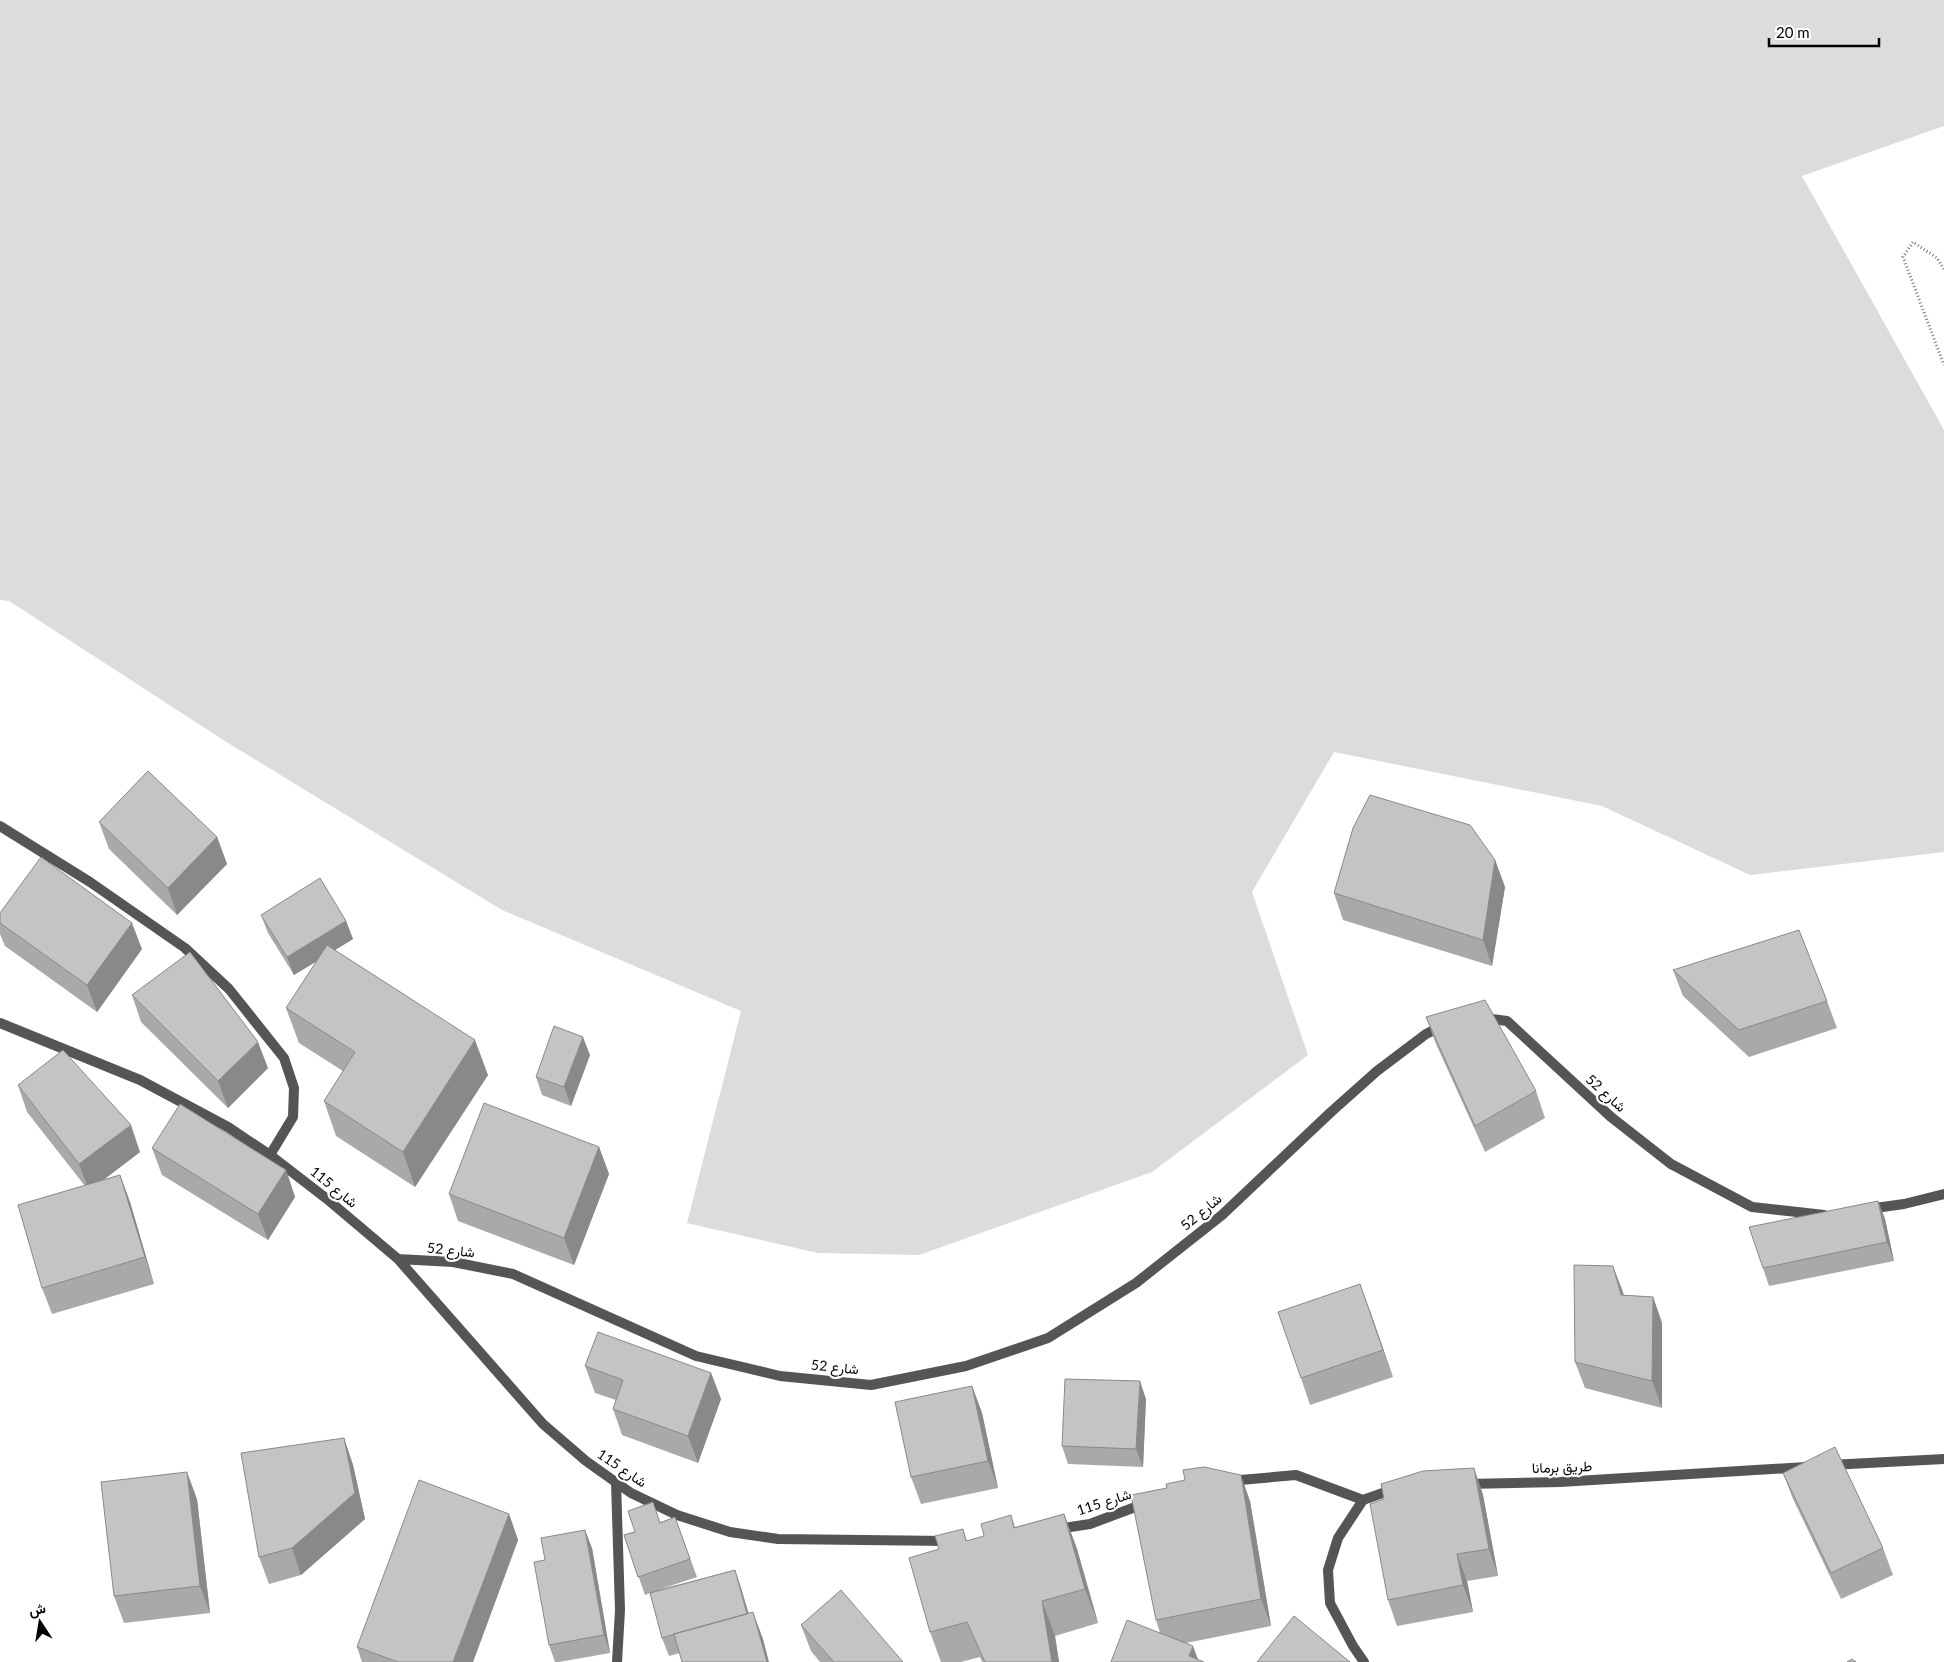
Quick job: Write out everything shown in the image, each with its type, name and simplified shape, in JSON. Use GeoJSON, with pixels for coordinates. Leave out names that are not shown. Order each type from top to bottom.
{"type":"FeatureCollection","features":[{"type":"Feature","properties":{"kind":"street"},"geometry":{"type":"LineString","coordinates":[[0,826],[90,882],[185,948],[229,989],[284,1058],[294,1088],[293,1117],[270,1155]]}},
{"type":"Feature","properties":{"kind":"street","name":"شارع 52"},"geometry":{"type":"LineString","coordinates":[[1476,1017],[1507,1021],[1611,1118],[1671,1164],[1752,1207],[1820,1215],[1838,1213]]}},
{"type":"Feature","properties":{"kind":"street","name":"شارع 115"},"geometry":{"type":"LineString","coordinates":[[0,1023],[140,1080],[228,1127],[270,1155],[327,1198],[398,1259],[543,1424],[586,1461],[631,1493],[677,1516],[730,1532],[778,1539],[957,1541]]}},
{"type":"Feature","properties":{"kind":"street","name":"شارع 52"},"geometry":{"type":"LineString","coordinates":[[398,1259],[453,1262],[513,1274],[696,1356],[780,1376],[871,1384],[966,1366],[1048,1338],[1136,1283],[1222,1215],[1377,1071],[1426,1034],[1450,1023]]}},
{"type":"Feature","properties":{"kind":"street"},"geometry":{"type":"LineString","coordinates":[[1857,1210],[1904,1204],[1944,1194]]}},
{"type":"Feature","properties":{"kind":"street","name":"طريق برمانا"},"geometry":{"type":"LineString","coordinates":[[1456,1484],[1560,1482],[1944,1459]]}},
{"type":"Feature","properties":{"kind":"street"},"geometry":{"type":"LineString","coordinates":[[1217,1482],[1296,1475],[1363,1500]]}},
{"type":"Feature","properties":{"kind":"street"},"geometry":{"type":"LineString","coordinates":[[616,1482],[620,1610],[616,1662]]}},
{"type":"Feature","properties":{"kind":"street"},"geometry":{"type":"LineString","coordinates":[[1364,1662],[1353,1646],[1330,1603],[1328,1570],[1338,1538],[1363,1500],[1389,1490],[1408,1486]]}},
{"type":"Feature","properties":{"kind":"street","name":"شارع 115"},"geometry":{"type":"LineString","coordinates":[[1043,1531],[1090,1524],[1153,1500]]}},
{"type":"Feature","properties":{"kind":"path"},"geometry":{"type":"LineString","coordinates":[[1944,270],[1937,258],[1913,242],[1903,257],[1944,365]]}},
{"type":"Feature","properties":{"kind":"shaded area"},"geometry":{"type":"Polygon","coordinates":[[[0,0],[1944,0],[1944,126],[1802,176],[1944,430],[1944,852],[1750,875],[1602,806],[1334,752],[1252,892],[1308,1055],[1152,1172],[919,1255],[818,1253],[687,1223],[741,1011],[502,910],[228,743],[9,601],[0,600],[0,0]]]}},
{"type":"Feature","properties":{"kind":"building"},"geometry":{"type":"Polygon","coordinates":[[[148,771],[217,837],[168,888],[99,822],[148,771]]]}},
{"type":"Feature","properties":{"kind":"building"},"geometry":{"type":"Polygon","coordinates":[[[1370,795],[1470,825],[1495,860],[1483,940],[1334,893],[1353,828],[1370,795]]]}},
{"type":"Feature","properties":{"kind":"building"},"geometry":{"type":"Polygon","coordinates":[[[41,857],[132,923],[87,985],[0,923],[0,913],[41,857]]]}},
{"type":"Feature","properties":{"kind":"building"},"geometry":{"type":"Polygon","coordinates":[[[320,878],[346,921],[287,957],[261,915],[320,878]]]}},
{"type":"Feature","properties":{"kind":"building"},"geometry":{"type":"Polygon","coordinates":[[[1799,930],[1827,1001],[1739,1030],[1673,970],[1799,930]]]}},
{"type":"Feature","properties":{"kind":"building"},"geometry":{"type":"Polygon","coordinates":[[[327,945],[475,1040],[403,1152],[324,1101],[355,1052],[286,1008],[327,945]]]}},
{"type":"Feature","properties":{"kind":"building"},"geometry":{"type":"Polygon","coordinates":[[[190,952],[258,1042],[218,1081],[132,995],[190,952]]]}},
{"type":"Feature","properties":{"kind":"building"},"geometry":{"type":"Polygon","coordinates":[[[1485,1000],[1536,1091],[1475,1126],[1426,1017],[1485,1000]]]}},
{"type":"Feature","properties":{"kind":"building"},"geometry":{"type":"Polygon","coordinates":[[[554,1026],[583,1037],[564,1087],[536,1077],[554,1026]]]}},
{"type":"Feature","properties":{"kind":"building"},"geometry":{"type":"Polygon","coordinates":[[[63,1050],[131,1125],[79,1164],[18,1085],[63,1050]]]}},
{"type":"Feature","properties":{"kind":"building"},"geometry":{"type":"Polygon","coordinates":[[[484,1103],[599,1147],[564,1238],[449,1194],[484,1103]]]}},
{"type":"Feature","properties":{"kind":"building"},"geometry":{"type":"Polygon","coordinates":[[[180,1104],[286,1170],[258,1214],[152,1148],[180,1104]]]}},
{"type":"Feature","properties":{"kind":"building"},"geometry":{"type":"Polygon","coordinates":[[[120,1175],[145,1257],[42,1288],[18,1205],[120,1175]]]}},
{"type":"Feature","properties":{"kind":"building"},"geometry":{"type":"Polygon","coordinates":[[[1878,1201],[1887,1242],[1763,1268],[1749,1227],[1878,1201]]]}},
{"type":"Feature","properties":{"kind":"building"},"geometry":{"type":"Polygon","coordinates":[[[1574,1265],[1613,1266],[1621,1295],[1653,1297],[1652,1381],[1575,1362],[1574,1265]]]}},
{"type":"Feature","properties":{"kind":"building"},"geometry":{"type":"Polygon","coordinates":[[[1360,1284],[1383,1350],[1301,1378],[1278,1312],[1360,1284]]]}},
{"type":"Feature","properties":{"kind":"building"},"geometry":{"type":"Polygon","coordinates":[[[598,1332],[711,1373],[688,1436],[613,1409],[623,1380],[585,1366],[598,1332]]]}},
{"type":"Feature","properties":{"kind":"building"},"geometry":{"type":"Polygon","coordinates":[[[1065,1379],[1140,1381],[1136,1449],[1062,1446],[1065,1379]]]}},
{"type":"Feature","properties":{"kind":"building"},"geometry":{"type":"Polygon","coordinates":[[[972,1386],[988,1461],[911,1477],[895,1402],[972,1386]]]}},
{"type":"Feature","properties":{"kind":"building"},"geometry":{"type":"Polygon","coordinates":[[[344,1438],[355,1493],[292,1548],[259,1557],[241,1453],[344,1438]]]}},
{"type":"Feature","properties":{"kind":"building"},"geometry":{"type":"Polygon","coordinates":[[[1835,1447],[1883,1548],[1831,1573],[1783,1473],[1835,1447]]]}},
{"type":"Feature","properties":{"kind":"building"},"geometry":{"type":"Polygon","coordinates":[[[1204,1467],[1241,1475],[1261,1599],[1156,1620],[1131,1495],[1167,1488],[1166,1484],[1185,1480],[1183,1470],[1204,1467]]]}},
{"type":"Feature","properties":{"kind":"building"},"geometry":{"type":"Polygon","coordinates":[[[1474,1468],[1489,1549],[1457,1554],[1463,1585],[1388,1600],[1370,1504],[1384,1499],[1381,1484],[1423,1471],[1474,1468]]]}},
{"type":"Feature","properties":{"kind":"building"},"geometry":{"type":"Polygon","coordinates":[[[187,1472],[200,1586],[114,1596],[101,1482],[187,1472]]]}},
{"type":"Feature","properties":{"kind":"building"},"geometry":{"type":"Polygon","coordinates":[[[419,1480],[509,1514],[453,1662],[398,1662],[357,1647],[419,1480]]]}},
{"type":"Feature","properties":{"kind":"building"},"geometry":{"type":"Polygon","coordinates":[[[653,1502],[660,1523],[675,1517],[690,1559],[638,1577],[624,1535],[635,1532],[628,1511],[653,1502]]]}},
{"type":"Feature","properties":{"kind":"building"},"geometry":{"type":"Polygon","coordinates":[[[1064,1514],[1085,1589],[1042,1601],[1052,1662],[985,1662],[967,1622],[930,1632],[909,1558],[939,1549],[935,1536],[963,1529],[966,1541],[984,1536],[981,1524],[1011,1515],[1014,1528],[1064,1514]]]}},
{"type":"Feature","properties":{"kind":"building"},"geometry":{"type":"Polygon","coordinates":[[[585,1530],[604,1635],[549,1645],[534,1562],[545,1560],[541,1538],[585,1530]]]}},
{"type":"Feature","properties":{"kind":"building"},"geometry":{"type":"Polygon","coordinates":[[[735,1570],[747,1614],[662,1638],[650,1593],[735,1570]]]}},
{"type":"Feature","properties":{"kind":"building"},"geometry":{"type":"Polygon","coordinates":[[[841,1590],[903,1662],[834,1662],[801,1625],[841,1590]]]}},
{"type":"Feature","properties":{"kind":"building"},"geometry":{"type":"Polygon","coordinates":[[[753,1612],[767,1662],[682,1662],[674,1634],[753,1612]]]}},
{"type":"Feature","properties":{"kind":"building"},"geometry":{"type":"Polygon","coordinates":[[[1294,1616],[1350,1662],[1257,1662],[1294,1616]]]}},
{"type":"Feature","properties":{"kind":"building"},"geometry":{"type":"Polygon","coordinates":[[[1127,1620],[1193,1646],[1189,1656],[1204,1662],[1111,1662],[1127,1620]]]}}]}
